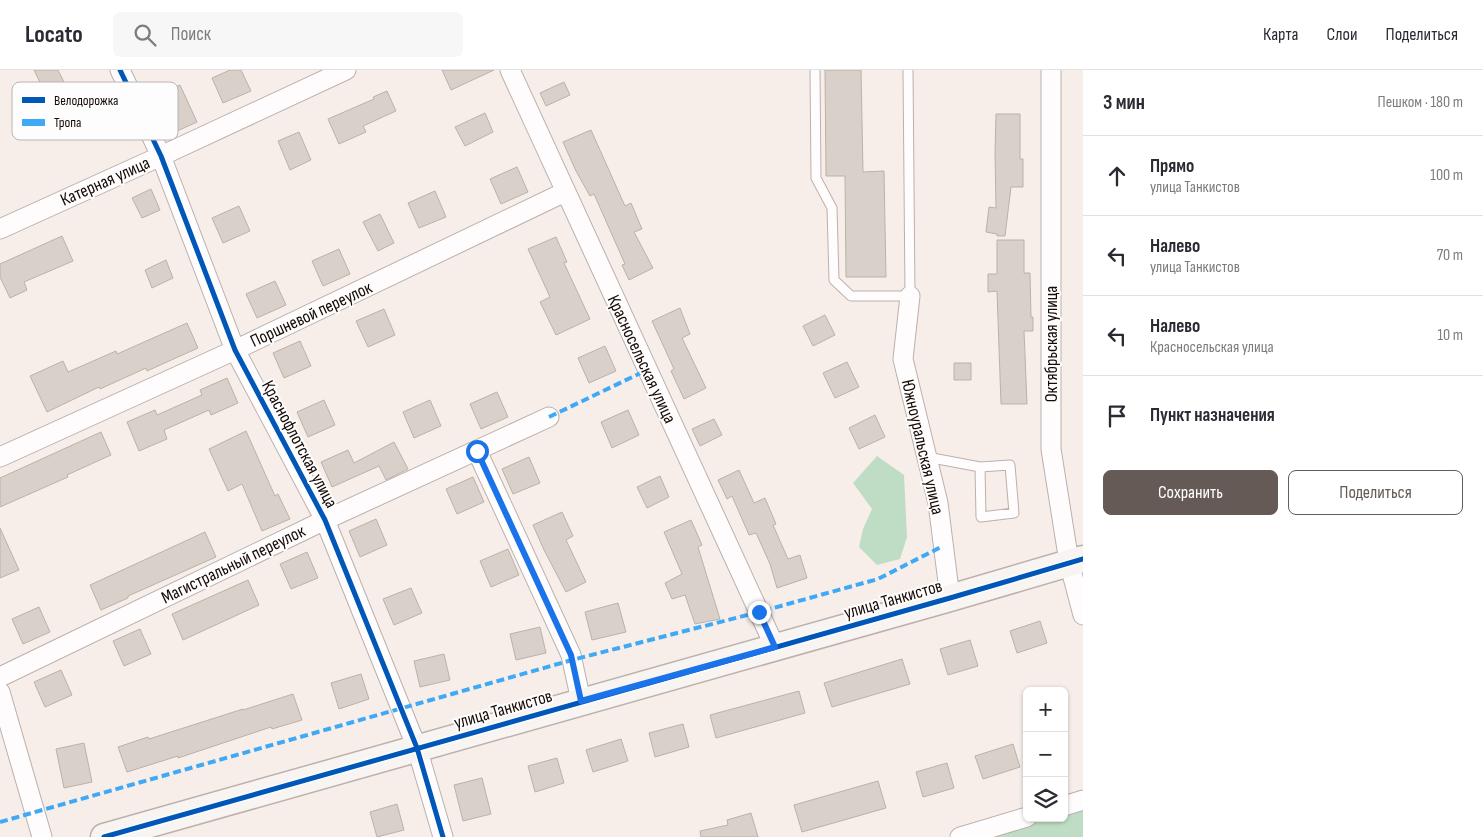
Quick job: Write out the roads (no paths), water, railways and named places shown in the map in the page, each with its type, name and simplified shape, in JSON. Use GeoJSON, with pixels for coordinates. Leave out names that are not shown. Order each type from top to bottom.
{"type":"FeatureCollection","features":[{"type":"Feature","properties":{"kind":"street","name":"Краснофлотская улица"},"geometry":{"type":"LineString","coordinates":[[120,70],[126,82]]}},
{"type":"Feature","properties":{"kind":"street","name":"Катерная улица"},"geometry":{"type":"LineString","coordinates":[[0,229],[346,70]]}},
{"type":"Feature","properties":{"kind":"street","name":"Красносельская улица"},"geometry":{"type":"LineString","coordinates":[[510,70],[775,647]]}},
{"type":"Feature","properties":{"kind":"street","name":"Октябрьская улица"},"geometry":{"type":"LineString","coordinates":[[1050,70],[1051,449],[1076,560],[1083,614]]}},
{"type":"Feature","properties":{"kind":"street","name":"Краснофлотская улица"},"geometry":{"type":"LineString","coordinates":[[153,140],[235,350],[325,520],[417,748],[442,837]]}},
{"type":"Feature","properties":{"kind":"street","name":"Поршневой переулок"},"geometry":{"type":"LineString","coordinates":[[0,457],[235,350],[565,192]]}},
{"type":"Feature","properties":{"kind":"street","name":"Южноуральская улица"},"geometry":{"type":"LineString","coordinates":[[910,296],[903,359],[938,502],[950,598]]}},
{"type":"Feature","properties":{"kind":"street","name":"Магистральный переулок"},"geometry":{"type":"LineString","coordinates":[[0,677],[325,520],[549,418]]}},
{"type":"Feature","properties":{"kind":"street","name":"улица Танкистов"},"geometry":{"type":"LineString","coordinates":[[477,451],[571,655],[581,701]]}},
{"type":"Feature","properties":{"kind":"street","name":"улица Танкистов"},"geometry":{"type":"LineString","coordinates":[[104,837],[950,598],[1076,560]]}},
{"type":"Feature","properties":{"kind":"street"},"geometry":{"type":"LineString","coordinates":[[0,692],[42,837]]}},
{"type":"Feature","properties":{"kind":"street"},"geometry":{"type":"LineString","coordinates":[[1068,805],[1083,800]]}},
{"type":"Feature","properties":{"kind":"street"},"geometry":{"type":"LineString","coordinates":[[960,837],[1023,818]]}},
{"type":"Feature","properties":{"kind":"lane"},"geometry":{"type":"LineString","coordinates":[[815,70],[816,178],[832,208],[834,280],[851,296],[910,296],[908,70]]}},
{"type":"Feature","properties":{"kind":"lane"},"geometry":{"type":"LineString","coordinates":[[926,457],[980,466],[1010,465],[1014,513],[981,517],[980,466]]}}]}
